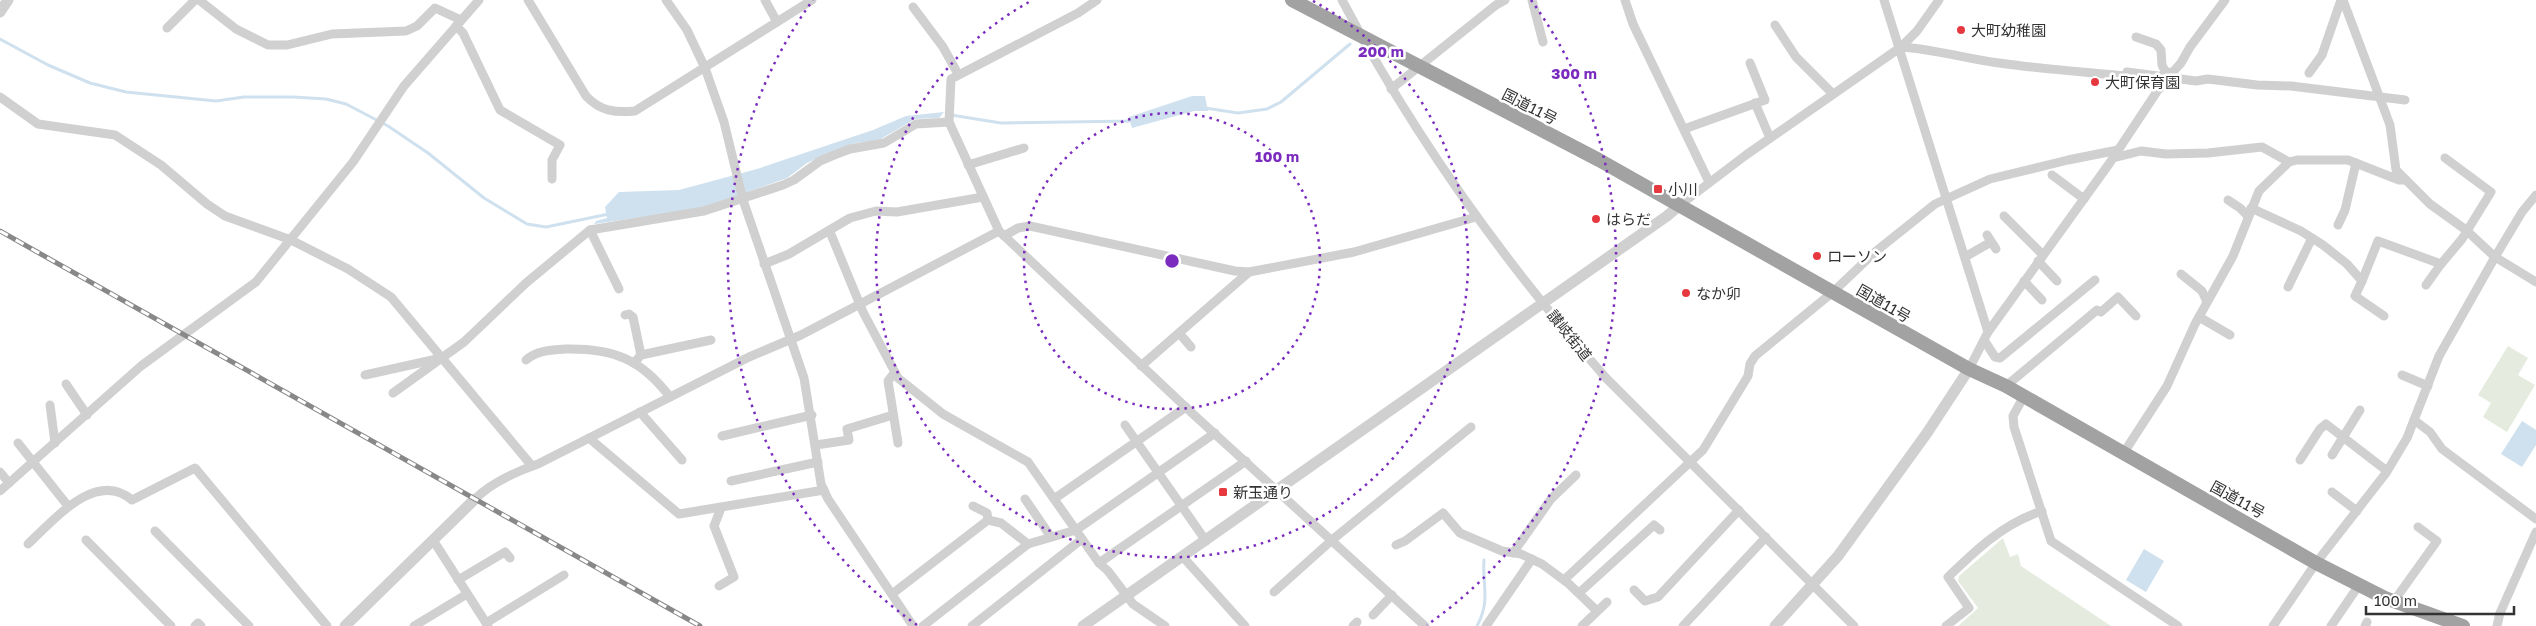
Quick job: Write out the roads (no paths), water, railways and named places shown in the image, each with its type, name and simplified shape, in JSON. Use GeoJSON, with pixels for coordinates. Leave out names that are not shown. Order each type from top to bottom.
{"type":"FeatureCollection","features":[{"type":"Feature","properties":{"kind":"highway","name":"国道11号"},"geometry":{"type":"LineString","coordinates":[[1292,0],[1680,205],[1970,369],[2024,396],[2316,563],[2394,602],[2463,626]]}},
{"type":"Feature","properties":{"kind":"street"},"geometry":{"type":"LineString","coordinates":[[0,12],[8,0]]}},
{"type":"Feature","properties":{"kind":"street"},"geometry":{"type":"LineString","coordinates":[[167,28],[194,0]]}},
{"type":"Feature","properties":{"kind":"street"},"geometry":{"type":"LineString","coordinates":[[198,0],[236,29],[268,45],[287,45],[332,34],[406,31],[417,26],[435,8],[459,23],[500,110],[560,145],[552,160],[552,179]]}},
{"type":"Feature","properties":{"kind":"street"},"geometry":{"type":"LineString","coordinates":[[0,491],[142,366],[256,282],[353,162],[404,86],[479,0]]}},
{"type":"Feature","properties":{"kind":"street"},"geometry":{"type":"LineString","coordinates":[[528,0],[580,88],[598,107],[615,112],[635,111],[812,0]]}},
{"type":"Feature","properties":{"kind":"street"},"geometry":{"type":"LineString","coordinates":[[666,0],[687,30],[705,68],[724,122],[738,174],[742,198],[792,338],[804,378],[824,490],[913,626]]}},
{"type":"Feature","properties":{"kind":"street"},"geometry":{"type":"LineString","coordinates":[[765,0],[778,22]]}},
{"type":"Feature","properties":{"kind":"street"},"geometry":{"type":"LineString","coordinates":[[1097,0],[1078,13],[958,74],[952,80],[949,118],[968,165],[1001,233],[1215,434],[1425,626]]}},
{"type":"Feature","properties":{"kind":"street","name":"讃岐街道"},"geometry":{"type":"LineString","coordinates":[[1342,0],[1391,89],[1438,164],[1476,217],[1544,304],[1606,378],[1854,626]]}},
{"type":"Feature","properties":{"kind":"street"},"geometry":{"type":"LineString","coordinates":[[1391,89],[1494,2],[1505,0]]}},
{"type":"Feature","properties":{"kind":"street"},"geometry":{"type":"LineString","coordinates":[[1532,0],[1543,42]]}},
{"type":"Feature","properties":{"kind":"street"},"geometry":{"type":"LineString","coordinates":[[1624,0],[1633,24],[1709,182]]}},
{"type":"Feature","properties":{"kind":"street"},"geometry":{"type":"LineString","coordinates":[[1884,0],[1901,47],[1947,198],[1986,336],[1995,356],[2000,358],[2095,280]]}},
{"type":"Feature","properties":{"kind":"street"},"geometry":{"type":"LineString","coordinates":[[1083,626],[1544,304],[1667,216],[1709,182],[1770,138],[1901,47],[1917,31],[1939,0]]}},
{"type":"Feature","properties":{"kind":"street"},"geometry":{"type":"LineString","coordinates":[[1776,626],[1838,556],[1868,516],[1970,369],[1986,336],[2024,281],[2116,154],[2158,90],[2170,81],[2171,75],[2181,64],[2190,47],[2225,0]]}},
{"type":"Feature","properties":{"kind":"street"},"geometry":{"type":"LineString","coordinates":[[2309,74],[2322,55],[2342,0]]}},
{"type":"Feature","properties":{"kind":"street"},"geometry":{"type":"LineString","coordinates":[[2342,0],[2392,132],[2394,165],[2405,180],[2430,204],[2466,230],[2495,257],[2536,282]]}},
{"type":"Feature","properties":{"kind":"street"},"geometry":{"type":"LineString","coordinates":[[913,7],[938,39],[958,74]]}},
{"type":"Feature","properties":{"kind":"street"},"geometry":{"type":"LineString","coordinates":[[1775,25],[1796,57],[1833,94]]}},
{"type":"Feature","properties":{"kind":"street"},"geometry":{"type":"LineString","coordinates":[[2136,37],[2156,44],[2161,50],[2162,65],[2165,71],[2171,75]]}},
{"type":"Feature","properties":{"kind":"street"},"geometry":{"type":"LineString","coordinates":[[1901,47],[1948,52],[1963,57],[1998,63],[2126,76],[2127,72],[2171,75],[2256,85],[2291,86],[2404,100]]}},
{"type":"Feature","properties":{"kind":"street"},"geometry":{"type":"LineString","coordinates":[[1684,129],[1765,100],[1750,63]]}},
{"type":"Feature","properties":{"kind":"street"},"geometry":{"type":"LineString","coordinates":[[0,98],[38,124],[115,135],[161,164],[206,204],[225,216],[291,240],[348,269],[391,297],[532,466]]}},
{"type":"Feature","properties":{"kind":"street"},"geometry":{"type":"LineString","coordinates":[[1755,104],[1770,138]]}},
{"type":"Feature","properties":{"kind":"street"},"geometry":{"type":"LineString","coordinates":[[393,393],[464,342],[526,283],[590,230],[688,215],[794,180],[820,161],[850,149],[884,143],[916,124],[949,118]]}},
{"type":"Feature","properties":{"kind":"street"},"geometry":{"type":"LineString","coordinates":[[1564,580],[1691,462],[1708,442],[1748,376],[1750,364],[1755,356],[1833,292],[1886,242],[1935,204],[1990,179],[2068,160],[2141,151],[2166,154],[2208,153],[2262,147],[2289,162]]}},
{"type":"Feature","properties":{"kind":"street"},"geometry":{"type":"LineString","coordinates":[[968,165],[1024,148]]}},
{"type":"Feature","properties":{"kind":"street"},"geometry":{"type":"LineString","coordinates":[[2426,285],[2491,192],[2445,158]]}},
{"type":"Feature","properties":{"kind":"street"},"geometry":{"type":"LineString","coordinates":[[2123,454],[2167,386],[2199,317],[2233,256],[2249,212],[2268,180],[2289,162],[2297,160],[2348,160],[2390,177],[2405,180]]}},
{"type":"Feature","properties":{"kind":"street"},"geometry":{"type":"LineString","coordinates":[[2338,224],[2345,210],[2356,163]]}},
{"type":"Feature","properties":{"kind":"street"},"geometry":{"type":"LineString","coordinates":[[2052,175],[2084,199]]}},
{"type":"Feature","properties":{"kind":"street"},"geometry":{"type":"LineString","coordinates":[[2273,626],[2316,563],[2387,471],[2407,438],[2439,356],[2522,212],[2536,195]]}},
{"type":"Feature","properties":{"kind":"street"},"geometry":{"type":"LineString","coordinates":[[764,264],[789,254],[830,232],[850,218],[876,211],[897,212],[983,198]]}},
{"type":"Feature","properties":{"kind":"street"},"geometry":{"type":"LineString","coordinates":[[2228,200],[2240,208],[2312,238],[2347,264],[2362,281]]}},
{"type":"Feature","properties":{"kind":"street"},"geometry":{"type":"LineString","coordinates":[[2004,216],[2041,258],[2057,281]]}},
{"type":"Feature","properties":{"kind":"street"},"geometry":{"type":"LineString","coordinates":[[345,626],[484,490],[1001,233],[1030,226],[1235,271],[1249,272],[1354,252],[1476,217]]}},
{"type":"Feature","properties":{"kind":"street"},"geometry":{"type":"LineString","coordinates":[[590,230],[619,289]]}},
{"type":"Feature","properties":{"kind":"street"},"geometry":{"type":"LineString","coordinates":[[830,232],[860,303],[895,372],[913,391],[943,414],[1028,462],[1099,563],[1108,571],[1132,604],[1165,626]]}},
{"type":"Feature","properties":{"kind":"street"},"geometry":{"type":"LineString","coordinates":[[2288,287],[2312,238]]}},
{"type":"Feature","properties":{"kind":"street"},"geometry":{"type":"LineString","coordinates":[[2384,316],[2355,296],[2378,241],[2441,264]]}},
{"type":"Feature","properties":{"kind":"street"},"geometry":{"type":"LineString","coordinates":[[1965,258],[1991,242]]}},
{"type":"Feature","properties":{"kind":"street"},"geometry":{"type":"LineString","coordinates":[[1142,366],[1249,272]]}},
{"type":"Feature","properties":{"kind":"street"},"geometry":{"type":"LineString","coordinates":[[2181,274],[2202,291],[2207,302]]}},
{"type":"Feature","properties":{"kind":"street"},"geometry":{"type":"LineString","coordinates":[[2024,281],[2042,300]]}},
{"type":"Feature","properties":{"kind":"street"},"geometry":{"type":"LineString","coordinates":[[2006,386],[2097,310],[2101,312],[2118,297],[2136,316]]}},
{"type":"Feature","properties":{"kind":"street"},"geometry":{"type":"LineString","coordinates":[[2074,298],[2081,306]]}},
{"type":"Feature","properties":{"kind":"street"},"geometry":{"type":"LineString","coordinates":[[625,315],[629,314],[633,317],[641,355]]}},
{"type":"Feature","properties":{"kind":"street"},"geometry":{"type":"LineString","coordinates":[[2199,317],[2230,335]]}},
{"type":"Feature","properties":{"kind":"street"},"geometry":{"type":"LineString","coordinates":[[2037,328],[2044,336]]}},
{"type":"Feature","properties":{"kind":"street"},"geometry":{"type":"LineString","coordinates":[[1179,333],[1191,347]]}},
{"type":"Feature","properties":{"kind":"street"},"geometry":{"type":"LineString","coordinates":[[634,363],[641,355],[711,340]]}},
{"type":"Feature","properties":{"kind":"street"},"geometry":{"type":"LineString","coordinates":[[526,360],[534,353],[553,350],[594,349],[605,351],[634,363],[658,381],[670,397]]}},
{"type":"Feature","properties":{"kind":"street"},"geometry":{"type":"LineString","coordinates":[[365,375],[442,358]]}},
{"type":"Feature","properties":{"kind":"street"},"geometry":{"type":"LineString","coordinates":[[895,372],[888,381],[898,443]]}},
{"type":"Feature","properties":{"kind":"street"},"geometry":{"type":"LineString","coordinates":[[2402,375],[2428,386]]}},
{"type":"Feature","properties":{"kind":"street"},"geometry":{"type":"LineString","coordinates":[[66,384],[87,415]]}},
{"type":"Feature","properties":{"kind":"street"},"geometry":{"type":"LineString","coordinates":[[2024,396],[2013,416],[2014,427],[2051,541],[2178,626]]}},
{"type":"Feature","properties":{"kind":"street"},"geometry":{"type":"LineString","coordinates":[[50,405],[55,443]]}},
{"type":"Feature","properties":{"kind":"street"},"geometry":{"type":"LineString","coordinates":[[1054,499],[1186,407]]}},
{"type":"Feature","properties":{"kind":"street"},"geometry":{"type":"LineString","coordinates":[[2332,455],[2360,410]]}},
{"type":"Feature","properties":{"kind":"street"},"geometry":{"type":"LineString","coordinates":[[640,412],[682,460]]}},
{"type":"Feature","properties":{"kind":"street"},"geometry":{"type":"LineString","coordinates":[[722,436],[812,415]]}},
{"type":"Feature","properties":{"kind":"street"},"geometry":{"type":"LineString","coordinates":[[816,445],[849,440],[848,429],[893,415]]}},
{"type":"Feature","properties":{"kind":"street"},"geometry":{"type":"LineString","coordinates":[[2414,420],[2430,432],[2442,449],[2536,519]]}},
{"type":"Feature","properties":{"kind":"street"},"geometry":{"type":"LineString","coordinates":[[2300,460],[2320,429],[2326,424],[2387,471]]}},
{"type":"Feature","properties":{"kind":"street"},"geometry":{"type":"LineString","coordinates":[[1126,425],[1206,541]]}},
{"type":"Feature","properties":{"kind":"street"},"geometry":{"type":"LineString","coordinates":[[1274,592],[1332,540],[1471,427]]}},
{"type":"Feature","properties":{"kind":"street"},"geometry":{"type":"LineString","coordinates":[[923,626],[1028,544],[1076,530],[1215,434]]}},
{"type":"Feature","properties":{"kind":"street"},"geometry":{"type":"LineString","coordinates":[[589,438],[679,514],[824,490]]}},
{"type":"Feature","properties":{"kind":"street"},"geometry":{"type":"LineString","coordinates":[[18,443],[68,506]]}},
{"type":"Feature","properties":{"kind":"street"},"geometry":{"type":"LineString","coordinates":[[1099,563],[1246,461]]}},
{"type":"Feature","properties":{"kind":"street"},"geometry":{"type":"LineString","coordinates":[[731,480],[818,462]]}},
{"type":"Feature","properties":{"kind":"street"},"geometry":{"type":"LineString","coordinates":[[28,544],[68,506],[105,489],[123,492],[132,500],[195,468],[327,626]]}},
{"type":"Feature","properties":{"kind":"street"},"geometry":{"type":"LineString","coordinates":[[0,472],[9,483]]}},
{"type":"Feature","properties":{"kind":"street"},"geometry":{"type":"LineString","coordinates":[[1513,553],[1551,499],[1576,475]]}},
{"type":"Feature","properties":{"kind":"street"},"geometry":{"type":"LineString","coordinates":[[2332,492],[2357,511]]}},
{"type":"Feature","properties":{"kind":"street"},"geometry":{"type":"LineString","coordinates":[[1025,498],[1052,537]]}},
{"type":"Feature","properties":{"kind":"street"},"geometry":{"type":"LineString","coordinates":[[973,506],[987,513],[988,520]]}},
{"type":"Feature","properties":{"kind":"street"},"geometry":{"type":"LineString","coordinates":[[719,586],[734,577],[714,526],[721,508]]}},
{"type":"Feature","properties":{"kind":"street"},"geometry":{"type":"LineString","coordinates":[[1634,590],[1645,601],[1658,597],[1739,510]]}},
{"type":"Feature","properties":{"kind":"street"},"geometry":{"type":"LineString","coordinates":[[1946,626],[1969,608],[1948,577],[1979,546],[2024,517],[2042,511]]}},
{"type":"Feature","properties":{"kind":"street"},"geometry":{"type":"LineString","coordinates":[[1396,545],[1405,542],[1443,514],[1460,533],[1502,550],[1532,559],[1564,580],[1597,611]]}},
{"type":"Feature","properties":{"kind":"street"},"geometry":{"type":"LineString","coordinates":[[892,594],[988,520]]}},
{"type":"Feature","properties":{"kind":"street"},"geometry":{"type":"LineString","coordinates":[[988,520],[1001,523],[1028,544]]}},
{"type":"Feature","properties":{"kind":"street"},"geometry":{"type":"LineString","coordinates":[[1579,593],[1654,525],[1660,530]]}},
{"type":"Feature","properties":{"kind":"street"},"geometry":{"type":"LineString","coordinates":[[2394,602],[2437,541],[2418,527]]}},
{"type":"Feature","properties":{"kind":"street"},"geometry":{"type":"LineString","coordinates":[[155,531],[249,626]]}},
{"type":"Feature","properties":{"kind":"street"},"geometry":{"type":"LineString","coordinates":[[2497,626],[2514,580],[2536,532]]}},
{"type":"Feature","properties":{"kind":"street"},"geometry":{"type":"LineString","coordinates":[[1684,626],[1766,537]]}},
{"type":"Feature","properties":{"kind":"street"},"geometry":{"type":"LineString","coordinates":[[972,626],[1082,539]]}},
{"type":"Feature","properties":{"kind":"street"},"geometry":{"type":"LineString","coordinates":[[86,540],[171,626]]}},
{"type":"Feature","properties":{"kind":"street"},"geometry":{"type":"LineString","coordinates":[[433,540],[487,625],[564,575]]}},
{"type":"Feature","properties":{"kind":"street"},"geometry":{"type":"LineString","coordinates":[[458,580],[506,552],[510,558]]}},
{"type":"Feature","properties":{"kind":"street"},"geometry":{"type":"LineString","coordinates":[[1183,557],[1245,626]]}},
{"type":"Feature","properties":{"kind":"street"},"geometry":{"type":"LineString","coordinates":[[1486,626],[1532,559]]}},
{"type":"Feature","properties":{"kind":"street"},"geometry":{"type":"LineString","coordinates":[[2330,626],[2359,585]]}},
{"type":"Feature","properties":{"kind":"street"},"geometry":{"type":"LineString","coordinates":[[414,626],[468,594]]}},
{"type":"Feature","properties":{"kind":"street"},"geometry":{"type":"LineString","coordinates":[[1373,616],[1392,595]]}},
{"type":"Feature","properties":{"kind":"street"},"geometry":{"type":"LineString","coordinates":[[1582,626],[1607,602]]}},
{"type":"Feature","properties":{"kind":"street"},"geometry":{"type":"LineString","coordinates":[[195,626],[198,623],[201,626]]}},
{"type":"Feature","properties":{"kind":"water"},"geometry":{"type":"Polygon","coordinates":[[[1192,96],[1205,96],[1208,111],[1194,111],[1132,128],[1129,117],[1192,96]]]}},
{"type":"Feature","properties":{"kind":"water"},"geometry":{"type":"Polygon","coordinates":[[[944,112],[939,118],[915,119],[879,140],[856,143],[830,152],[807,163],[787,178],[700,209],[594,224],[596,221],[607,218],[605,207],[619,192],[679,190],[757,169],[873,130],[906,116],[944,112]]]}},
{"type":"Feature","properties":{"kind":"water"},"geometry":{"type":"Polygon","coordinates":[[[2522,421],[2536,430],[2536,445],[2522,467],[2501,454],[2522,421]]]}},
{"type":"Feature","properties":{"kind":"water"},"geometry":{"type":"Polygon","coordinates":[[[2144,549],[2164,561],[2146,592],[2126,580],[2144,549]]]}},
{"type":"Feature","properties":{"kind":"waterway"},"geometry":{"type":"LineString","coordinates":[[0,39],[48,65],[90,83],[126,92],[216,101],[244,97],[293,97],[326,99],[346,104],[388,126],[428,153],[484,198],[527,224],[546,227],[609,214]]}},
{"type":"Feature","properties":{"kind":"waterway"},"geometry":{"type":"LineString","coordinates":[[1205,108],[1238,113],[1267,109],[1281,102],[1350,44]]}},
{"type":"Feature","properties":{"kind":"waterway"},"geometry":{"type":"LineString","coordinates":[[951,115],[1001,123],[1134,121]]}},
{"type":"Feature","properties":{"kind":"waterway"},"geometry":{"type":"LineString","coordinates":[[1477,626],[1485,601],[1484,560]]}},
{"type":"Feature","properties":{"kind":"railway"},"geometry":{"type":"LineString","coordinates":[[0,231],[700,626]]}},
{"type":"Feature","properties":{"kind":"place","name":"大町幼稚園"},"geometry":{"type":"Point","coordinates":[1961,30]}},
{"type":"Feature","properties":{"kind":"place","name":"大町保育園"},"geometry":{"type":"Point","coordinates":[2095,82]}},
{"type":"Feature","properties":{"kind":"place","name":"小川"},"geometry":{"type":"Point","coordinates":[1658,189]}},
{"type":"Feature","properties":{"kind":"place","name":"はらだ"},"geometry":{"type":"Point","coordinates":[1596,219]}},
{"type":"Feature","properties":{"kind":"place","name":"ローソン"},"geometry":{"type":"Point","coordinates":[1817,256]}},
{"type":"Feature","properties":{"kind":"place","name":"なか卯"},"geometry":{"type":"Point","coordinates":[1686,293]}},
{"type":"Feature","properties":{"kind":"place","name":"新玉通り"},"geometry":{"type":"Point","coordinates":[1223,492]}}]}
